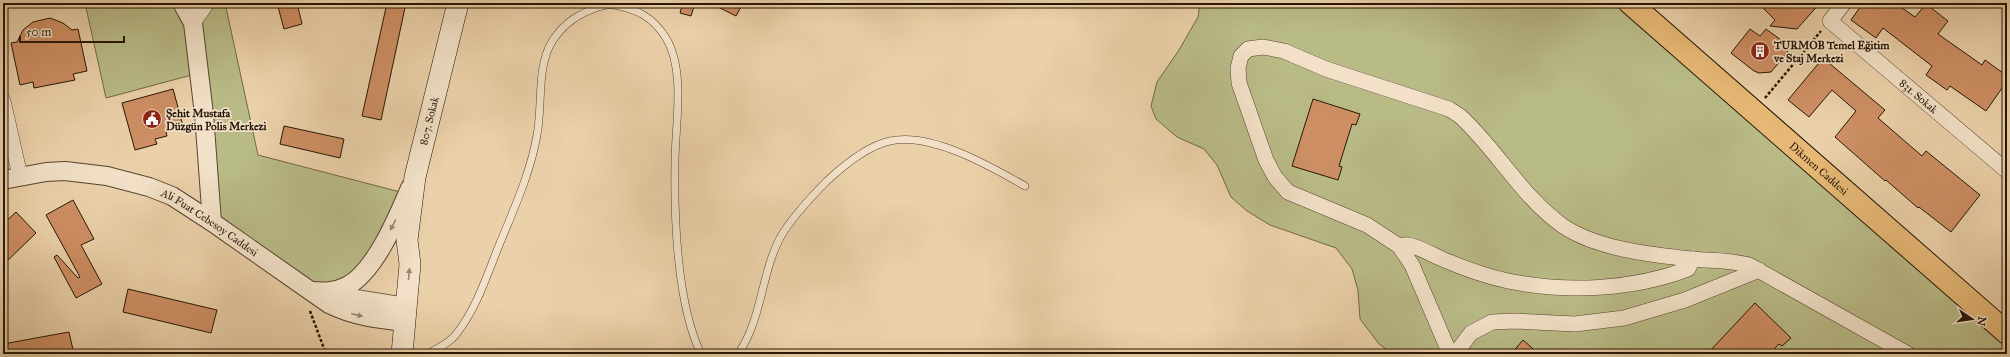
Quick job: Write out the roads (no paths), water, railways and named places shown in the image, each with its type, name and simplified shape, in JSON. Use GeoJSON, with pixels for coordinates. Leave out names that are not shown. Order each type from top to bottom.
{"type":"FeatureCollection","features":[{"type":"Feature","properties":{"kind":"main road","name":"807. Sokak"},"geometry":{"type":"LineString","coordinates":[[402,354],[396,263],[407,240],[415,177],[458,3]]}},
{"type":"Feature","properties":{"kind":"main road","name":"Dikmen Caddesi"},"geometry":{"type":"LineString","coordinates":[[1630,3],[2007,333]]}},
{"type":"Feature","properties":{"kind":"main road","name":"807. Sokak"},"geometry":{"type":"LineString","coordinates":[[389,354],[399,313]]}},
{"type":"Feature","properties":{"kind":"street"},"geometry":{"type":"LineString","coordinates":[[182,3],[193,23],[204,114],[212,222]]}},
{"type":"Feature","properties":{"kind":"street"},"geometry":{"type":"LineString","coordinates":[[193,23],[207,3]]}},
{"type":"Feature","properties":{"kind":"street","name":"831. Sokak"},"geometry":{"type":"LineString","coordinates":[[1844,3],[1826,26],[2007,171]]}},
{"type":"Feature","properties":{"kind":"street"},"geometry":{"type":"LineString","coordinates":[[1450,354],[1412,265],[1399,246],[1367,225],[1288,192],[1275,178],[1266,160],[1239,83],[1238,68],[1241,56],[1248,50],[1262,47],[1284,51],[1326,69],[1449,109],[1468,123],[1520,184],[1548,214],[1579,235],[1617,247],[1645,253],[1693,259],[1731,261],[1749,265],[1908,354]]}},
{"type":"Feature","properties":{"kind":"street"},"geometry":{"type":"LineString","coordinates":[[3,101],[11,178]]}},
{"type":"Feature","properties":{"kind":"street","name":"Ali Fuat Cebesoy Caddesi"},"geometry":{"type":"LineString","coordinates":[[11,178],[64,171],[118,179],[149,187],[172,196],[212,222],[306,288],[399,313]]}},
{"type":"Feature","properties":{"kind":"street"},"geometry":{"type":"LineString","coordinates":[[306,288],[329,292],[348,285],[361,274],[384,242],[415,177]]}},
{"type":"Feature","properties":{"kind":"street"},"geometry":{"type":"LineString","coordinates":[[1399,246],[1408,245],[1487,276],[1530,284],[1558,287],[1610,286],[1645,282],[1688,269],[1693,259]]}},
{"type":"Feature","properties":{"kind":"street"},"geometry":{"type":"LineString","coordinates":[[1455,354],[1471,333],[1477,328],[1492,322],[1515,321],[1575,324],[1624,318],[1685,300],[1759,270]]}},
{"type":"Feature","properties":{"kind":"lane"},"geometry":{"type":"LineString","coordinates":[[427,354],[455,336],[470,315],[521,190],[537,136],[541,106],[542,72],[548,48],[562,28],[580,13],[609,4],[633,8],[652,20],[667,39],[675,64],[679,103],[675,159],[674,208],[680,266],[688,318],[701,354]]}},
{"type":"Feature","properties":{"kind":"lane"},"geometry":{"type":"LineString","coordinates":[[738,354],[754,320],[765,278],[780,237],[808,200],[840,168],[861,154],[888,141],[906,139],[925,141],[986,163],[1025,186]]}},
{"type":"Feature","properties":{"kind":"place","name":"TURMOB Temel Eğitim ve Staj Merkezi"},"geometry":{"type":"Point","coordinates":[1760,51]}},
{"type":"Feature","properties":{"kind":"place","name":"Şehit Mustafa Düzgün Polis Merkezi"},"geometry":{"type":"Point","coordinates":[152,119]}}]}
